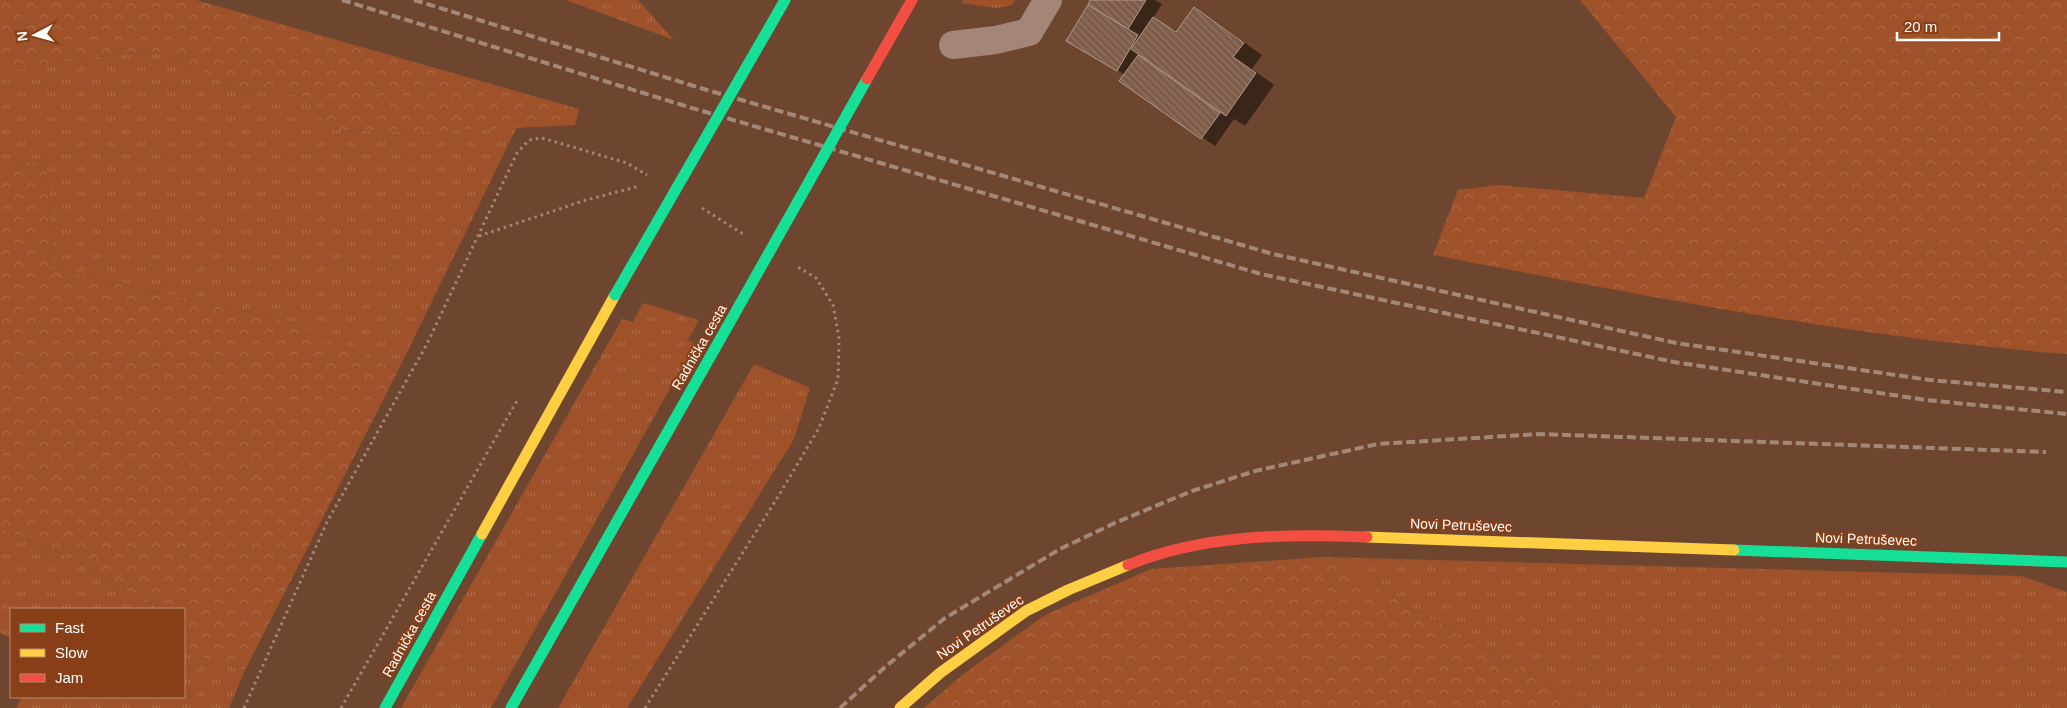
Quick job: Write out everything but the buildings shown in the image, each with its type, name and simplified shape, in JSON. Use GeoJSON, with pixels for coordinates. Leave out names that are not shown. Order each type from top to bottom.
{"type":"FeatureCollection","features":[{"type":"Feature","properties":{"kind":"main road","name":"Radnička cesta"},"geometry":{"type":"LineString","coordinates":[[385,708],[615,295],[785,0]]}},
{"type":"Feature","properties":{"kind":"main road","name":"Radnička cesta"},"geometry":{"type":"LineString","coordinates":[[511,708],[912,0]]}},
{"type":"Feature","properties":{"kind":"main road","name":"Novi Petruševec"},"geometry":{"type":"LineString","coordinates":[[900,708],[940,673],[1026,611],[1068,590],[1136,562],[1182,548],[1232,538],[1325,535],[2067,562]]}},
{"type":"Feature","properties":{"kind":"street"},"geometry":{"type":"LineString","coordinates":[[953,45],[996,40],[1029,32],[1048,0]]}},
{"type":"Feature","properties":{"kind":"path"},"geometry":{"type":"LineString","coordinates":[[478,236],[586,200],[649,184]]}},
{"type":"Feature","properties":{"kind":"path"},"geometry":{"type":"LineString","coordinates":[[341,708],[519,398]]}},
{"type":"Feature","properties":{"kind":"green space"},"geometry":{"type":"Polygon","coordinates":[[[0,0],[196,0],[579,109],[575,125],[426,132],[336,130],[323,120],[310,97],[236,88],[158,52],[124,53],[0,72],[0,0]]]}},
{"type":"Feature","properties":{"kind":"green space"},"geometry":{"type":"Polygon","coordinates":[[[566,0],[638,0],[674,40],[566,0]]]}},
{"type":"Feature","properties":{"kind":"green space"},"geometry":{"type":"Polygon","coordinates":[[[963,0],[1015,0],[1012,5],[997,8],[962,3],[963,0]]]}},
{"type":"Feature","properties":{"kind":"green space"},"geometry":{"type":"Polygon","coordinates":[[[1580,0],[2067,0],[2067,354],[1987,347],[1749,314],[1433,255],[1458,190],[1498,185],[1644,198],[1676,117],[1580,0]]]}},
{"type":"Feature","properties":{"kind":"green space"},"geometry":{"type":"Polygon","coordinates":[[[158,52],[236,88],[310,97],[323,120],[336,130],[426,132],[517,127],[398,371],[283,320],[49,268],[53,246],[46,160],[4,165],[0,162],[0,72],[124,53],[158,52]]]}},
{"type":"Feature","properties":{"kind":"green space"},"geometry":{"type":"Polygon","coordinates":[[[46,160],[53,246],[49,268],[283,320],[398,371],[245,670],[197,655],[185,641],[185,608],[155,608],[153,605],[113,585],[74,559],[0,529],[0,162],[4,165],[46,160]]]}},
{"type":"Feature","properties":{"kind":"green space"},"geometry":{"type":"Polygon","coordinates":[[[643,303],[699,320],[688,340],[695,344],[491,708],[401,708],[622,319],[633,322],[643,303]]]}},
{"type":"Feature","properties":{"kind":"green space"},"geometry":{"type":"Polygon","coordinates":[[[754,364],[810,388],[794,439],[627,708],[558,708],[754,364]]]}},
{"type":"Feature","properties":{"kind":"green space"},"geometry":{"type":"Polygon","coordinates":[[[0,529],[74,559],[113,585],[153,605],[155,608],[10,608],[10,638],[0,633],[0,529]]]}},
{"type":"Feature","properties":{"kind":"green space"},"geometry":{"type":"Polygon","coordinates":[[[1324,557],[2021,576],[2067,592],[2067,708],[1587,708],[1324,557]]]}},
{"type":"Feature","properties":{"kind":"green space"},"geometry":{"type":"Polygon","coordinates":[[[1324,557],[1587,708],[924,708],[962,675],[1045,615],[1151,569],[1324,557]]]}},
{"type":"Feature","properties":{"kind":"green space"},"geometry":{"type":"Polygon","coordinates":[[[185,641],[198,655],[245,670],[229,708],[16,708],[21,698],[185,698],[185,641]]]}},
{"type":"Feature","properties":{"kind":"green space"},"geometry":{"type":"Polygon","coordinates":[[[1939,693],[2020,708],[1936,708],[1939,693]]]}},
{"type":"Feature","properties":{"kind":"railway"},"geometry":{"type":"LineString","coordinates":[[342,0],[692,108],[1261,274],[1674,362],[1926,400],[2067,414]]}},
{"type":"Feature","properties":{"kind":"railway"},"geometry":{"type":"LineString","coordinates":[[414,0],[707,90],[1273,254],[1676,343],[1930,380],[2067,392]]}},
{"type":"Feature","properties":{"kind":"railway"},"geometry":{"type":"LineString","coordinates":[[840,708],[885,667],[945,618],[1060,549],[1117,522],[1192,491],[1255,471],[1378,444],[1539,434],[2046,452]]}},
{"type":"Feature","properties":{"kind":"traffic: fast"},"geometry":{"type":"LineString","coordinates":[[615,295],[785,0]]}},
{"type":"Feature","properties":{"kind":"traffic: fast"},"geometry":{"type":"LineString","coordinates":[[726,329],[867,79]]}},
{"type":"Feature","properties":{"kind":"traffic: fast"},"geometry":{"type":"LineString","coordinates":[[511,708],[726,329]]}},
{"type":"Feature","properties":{"kind":"traffic: fast"},"geometry":{"type":"LineString","coordinates":[[385,708],[482,534]]}},
{"type":"Feature","properties":{"kind":"traffic: fast"},"geometry":{"type":"LineString","coordinates":[[1734,550],[2067,562]]}},
{"type":"Feature","properties":{"kind":"traffic: slow"},"geometry":{"type":"LineString","coordinates":[[482,534],[615,295]]}},
{"type":"Feature","properties":{"kind":"traffic: slow"},"geometry":{"type":"LineString","coordinates":[[1367,537],[1734,550]]}},
{"type":"Feature","properties":{"kind":"traffic: slow"},"geometry":{"type":"LineString","coordinates":[[900,708],[940,673],[1026,611],[1068,590],[1128,565]]}},
{"type":"Feature","properties":{"kind":"traffic: jam"},"geometry":{"type":"LineString","coordinates":[[867,79],[912,0]]}},
{"type":"Feature","properties":{"kind":"traffic: jam"},"geometry":{"type":"LineString","coordinates":[[1128,565],[1186,547],[1246,538],[1276,536],[1367,537]]}}]}
